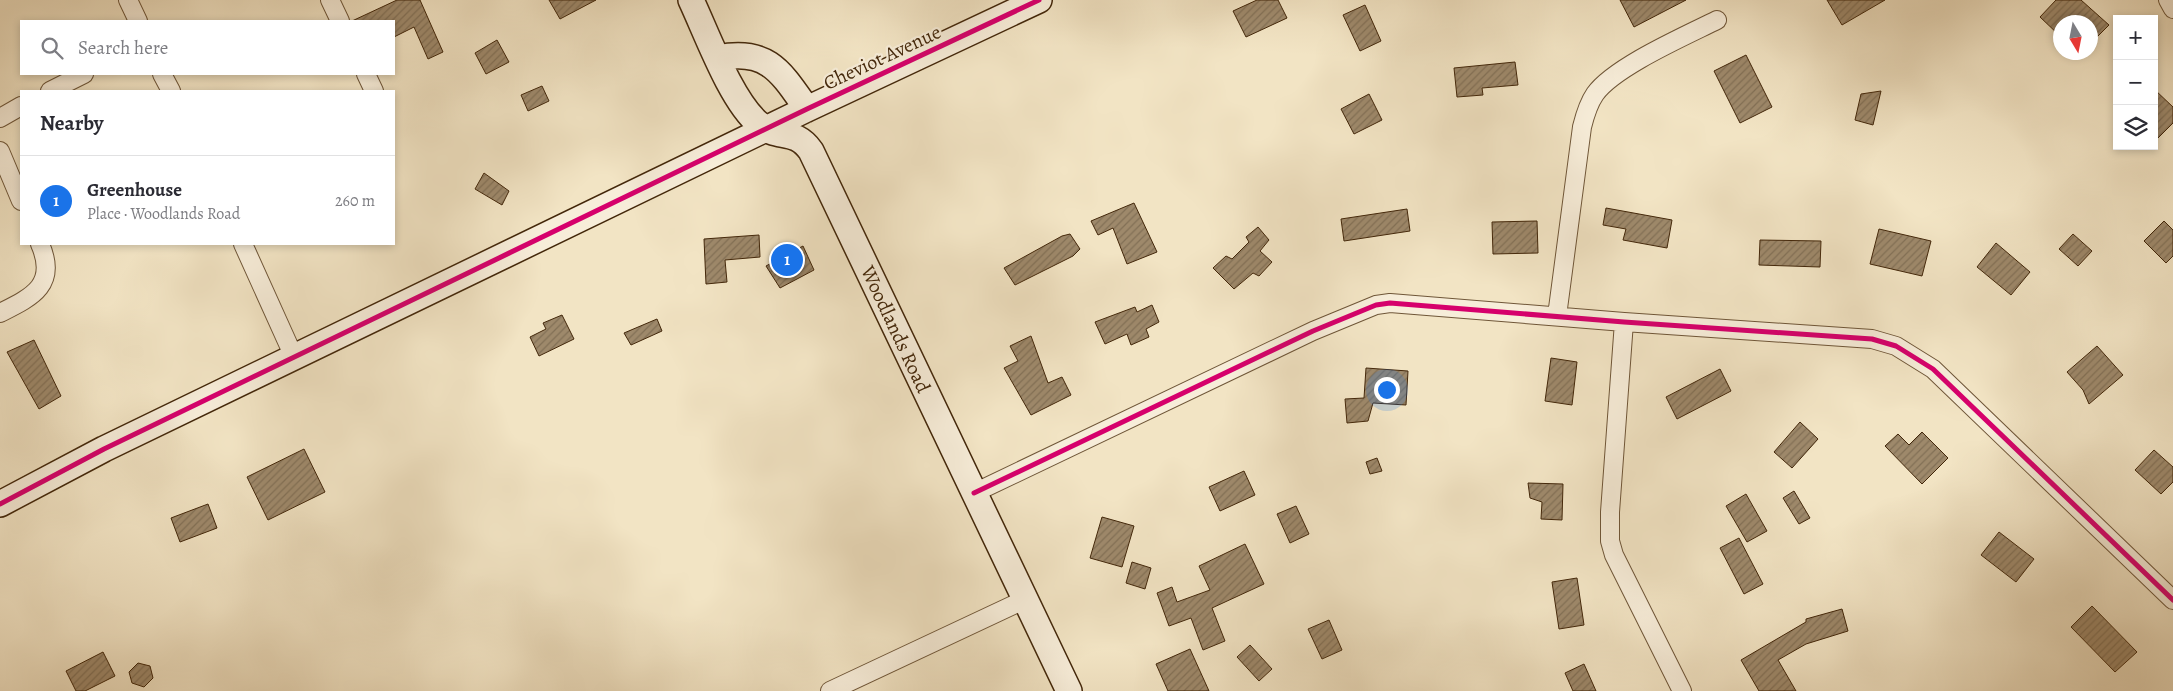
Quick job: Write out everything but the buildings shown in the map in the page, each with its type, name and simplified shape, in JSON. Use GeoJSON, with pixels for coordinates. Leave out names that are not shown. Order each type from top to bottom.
{"type":"FeatureCollection","features":[{"type":"Feature","properties":{"kind":"street"},"geometry":{"type":"LineString","coordinates":[[128,0],[138,20]]}},
{"type":"Feature","properties":{"kind":"street"},"geometry":{"type":"LineString","coordinates":[[330,0],[340,20]]}},
{"type":"Feature","properties":{"kind":"street"},"geometry":{"type":"LineString","coordinates":[[691,0],[736,94],[753,119],[765,129]]}},
{"type":"Feature","properties":{"kind":"street","name":"Cheviot Avenue"},"geometry":{"type":"LineString","coordinates":[[0,504],[104,449],[765,129],[1039,0]]}},
{"type":"Feature","properties":{"kind":"street"},"geometry":{"type":"LineString","coordinates":[[2168,0],[2173,9]]}},
{"type":"Feature","properties":{"kind":"street"},"geometry":{"type":"LineString","coordinates":[[1557,316],[1582,127],[1586,110],[1595,94],[1628,66],[1717,20]]}},
{"type":"Feature","properties":{"kind":"street"},"geometry":{"type":"LineString","coordinates":[[718,58],[746,55],[769,64],[785,78],[807,109]]}},
{"type":"Feature","properties":{"kind":"street"},"geometry":{"type":"LineString","coordinates":[[52,90],[82,75]]}},
{"type":"Feature","properties":{"kind":"street"},"geometry":{"type":"LineString","coordinates":[[163,75],[170,90]]}},
{"type":"Feature","properties":{"kind":"street"},"geometry":{"type":"LineString","coordinates":[[366,75],[374,90]]}},
{"type":"Feature","properties":{"kind":"street"},"geometry":{"type":"LineString","coordinates":[[0,118],[20,107]]}},
{"type":"Feature","properties":{"kind":"street","name":"Woodlands Road"},"geometry":{"type":"LineString","coordinates":[[765,129],[798,138],[811,151],[1069,691]]}},
{"type":"Feature","properties":{"kind":"street"},"geometry":{"type":"LineString","coordinates":[[0,151],[20,199]]}},
{"type":"Feature","properties":{"kind":"street"},"geometry":{"type":"LineString","coordinates":[[0,313],[29,299],[38,290],[45,273],[44,253],[40,245]]}},
{"type":"Feature","properties":{"kind":"street"},"geometry":{"type":"LineString","coordinates":[[243,245],[294,357]]}},
{"type":"Feature","properties":{"kind":"street"},"geometry":{"type":"LineString","coordinates":[[974,493],[1313,332],[1376,305],[1404,303],[1624,322],[1872,340],[1896,346],[1933,369],[2173,600]]}},
{"type":"Feature","properties":{"kind":"street"},"geometry":{"type":"LineString","coordinates":[[1624,322],[1610,512],[1610,541],[1614,554],[1682,691]]}},
{"type":"Feature","properties":{"kind":"street"},"geometry":{"type":"LineString","coordinates":[[830,691],[1024,600]]}},
{"type":"Feature","properties":{"kind":"cycle path"},"geometry":{"type":"LineString","coordinates":[[0,504],[104,449],[807,109],[1039,0]]}},
{"type":"Feature","properties":{"kind":"cycle path"},"geometry":{"type":"LineString","coordinates":[[974,493],[1313,331],[1376,305],[1390,303],[1624,322],[1872,339],[1896,346],[1933,369],[2173,600]]}},
{"type":"Feature","properties":{"kind":"place","name":"Greenhouse"},"geometry":{"type":"Point","coordinates":[787,260]}}]}
